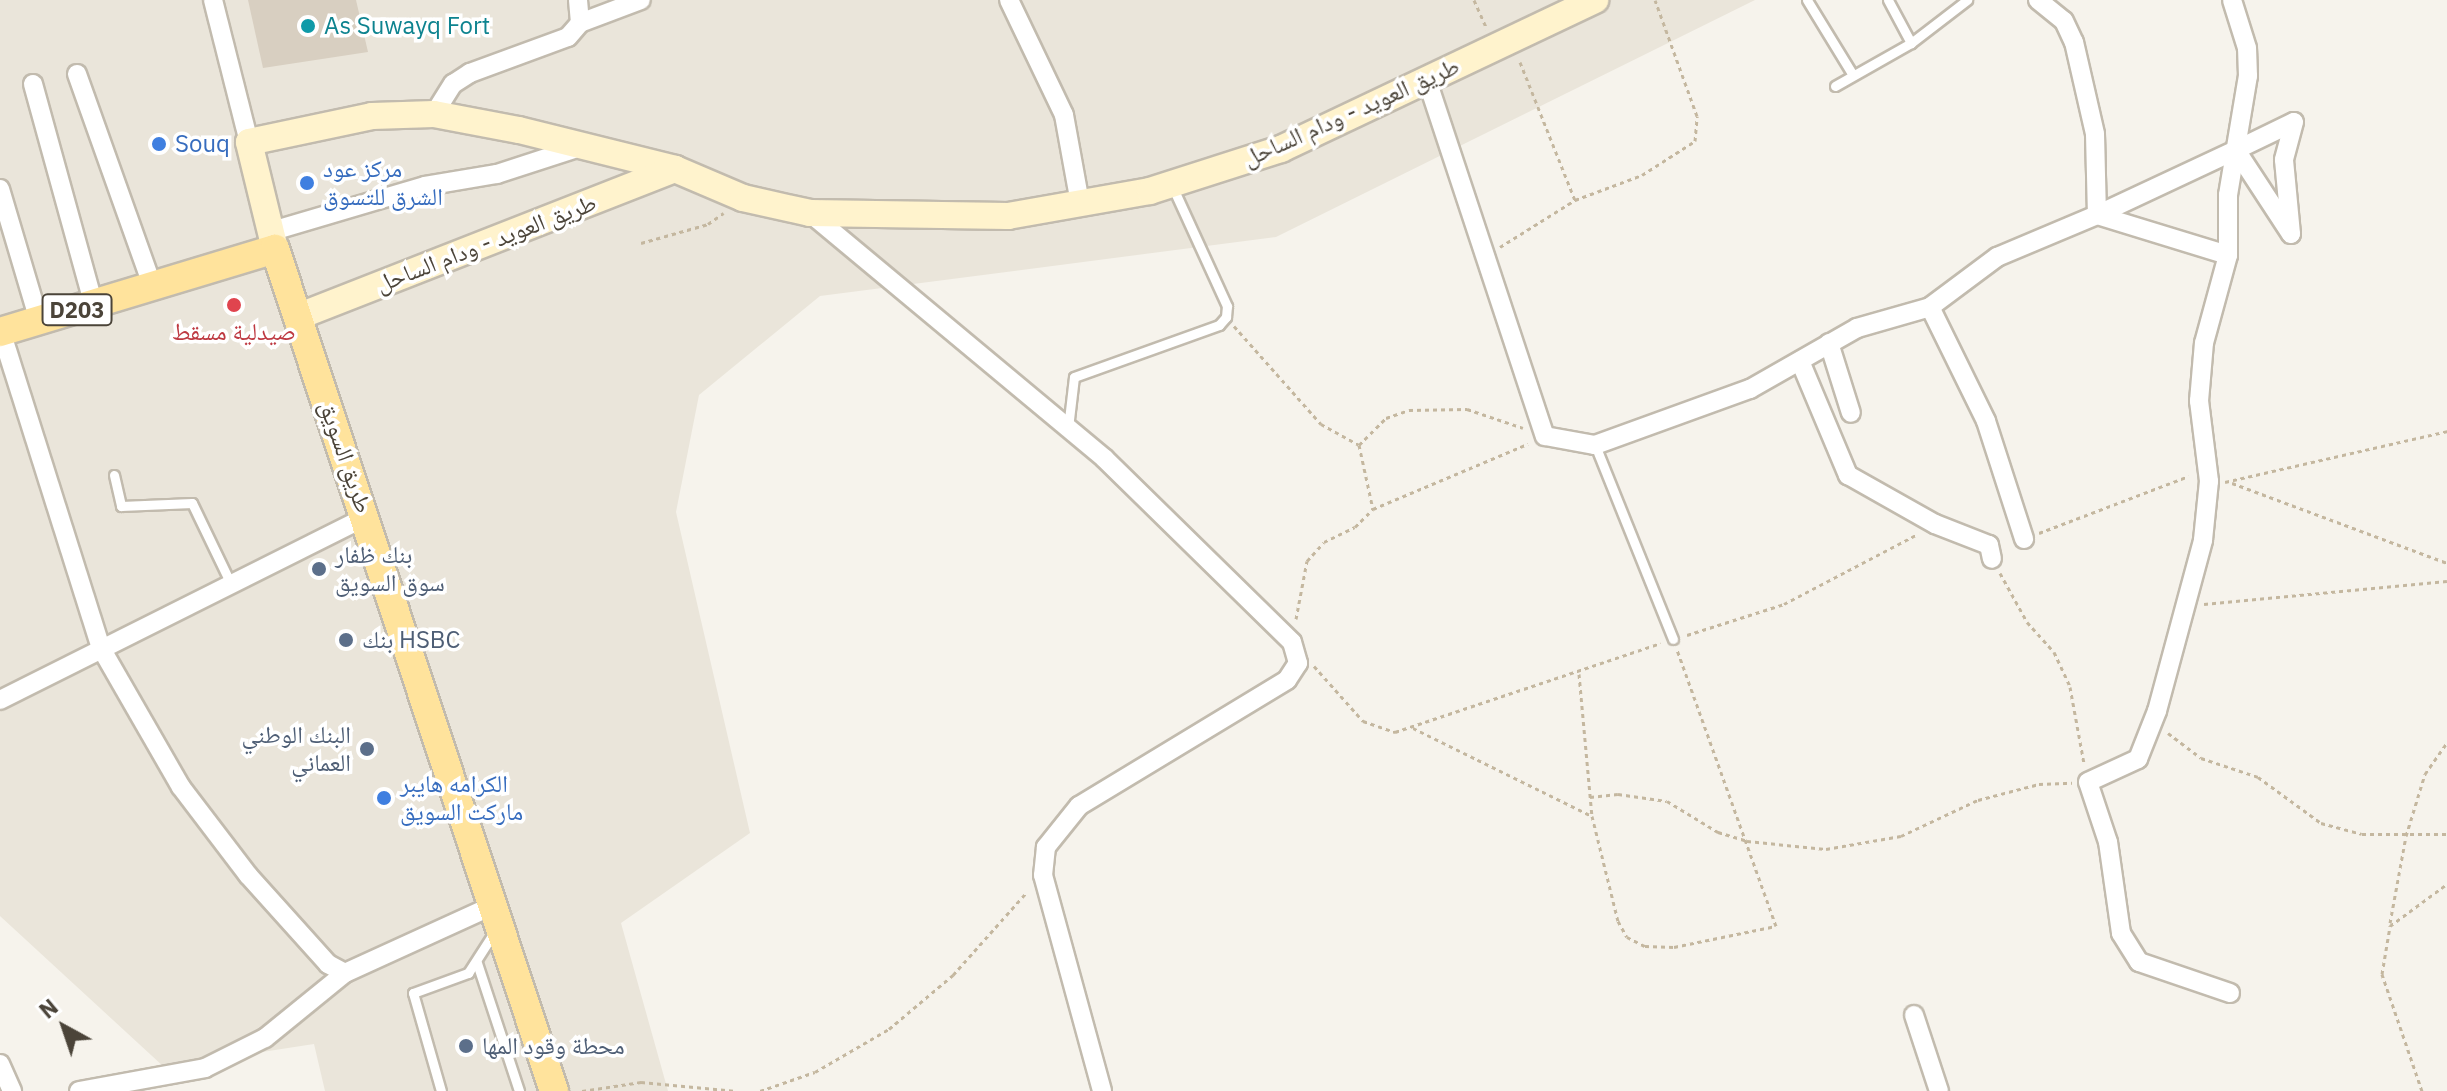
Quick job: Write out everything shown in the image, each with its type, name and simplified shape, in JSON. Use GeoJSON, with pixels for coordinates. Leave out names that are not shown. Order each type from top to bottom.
{"type":"FeatureCollection","features":[{"type":"Feature","properties":{"kind":"main road","name":"طريق العويد - ودام الساحل"},"geometry":{"type":"LineString","coordinates":[[249,142],[372,116],[434,114],[675,169],[743,198],[810,213],[1008,216],[1172,184],[1281,149],[1595,0]]}},
{"type":"Feature","properties":{"kind":"main road","name":"طريق السويق"},"geometry":{"type":"LineString","coordinates":[[249,142],[272,240],[367,516],[493,918],[551,1088]]}},
{"type":"Feature","properties":{"kind":"main road","name":"طريق العويد - ودام الساحل"},"geometry":{"type":"LineString","coordinates":[[297,317],[675,169]]}},
{"type":"Feature","properties":{"kind":"main road","name":"D203"},"geometry":{"type":"LineString","coordinates":[[0,332],[153,287],[272,240]]}},
{"type":"Feature","properties":{"kind":"street"},"geometry":{"type":"LineString","coordinates":[[213,0],[249,142]]}},
{"type":"Feature","properties":{"kind":"street"},"geometry":{"type":"LineString","coordinates":[[578,0],[580,23]]}},
{"type":"Feature","properties":{"kind":"street"},"geometry":{"type":"LineString","coordinates":[[434,114],[453,84],[470,73],[568,37],[580,23],[641,0]]}},
{"type":"Feature","properties":{"kind":"street"},"geometry":{"type":"LineString","coordinates":[[1009,0],[1064,115],[1080,203]]}},
{"type":"Feature","properties":{"kind":"street"},"geometry":{"type":"LineString","coordinates":[[2038,0],[2064,21],[2074,42],[2095,134],[2097,215]]}},
{"type":"Feature","properties":{"kind":"street"},"geometry":{"type":"LineString","coordinates":[[2230,993],[2139,962],[2121,933],[2108,842],[2088,782],[2138,759],[2157,711],[2182,606],[2203,540],[2208,475],[2199,401],[2204,343],[2228,255],[2228,195],[2248,76],[2247,48],[2232,0]]}},
{"type":"Feature","properties":{"kind":"street"},"geometry":{"type":"LineString","coordinates":[[77,74],[153,287]]}},
{"type":"Feature","properties":{"kind":"street"},"geometry":{"type":"LineString","coordinates":[[1427,80],[1545,436],[1595,445],[1750,389],[1829,343],[1880,319],[1930,307],[1997,257],[2097,215],[2294,122],[2284,160],[2291,234],[2236,150]]}},
{"type":"Feature","properties":{"kind":"street"},"geometry":{"type":"LineString","coordinates":[[33,84],[94,305]]}},
{"type":"Feature","properties":{"kind":"street"},"geometry":{"type":"LineString","coordinates":[[272,240],[425,186],[497,174],[585,146]]}},
{"type":"Feature","properties":{"kind":"street"},"geometry":{"type":"LineString","coordinates":[[0,189],[39,321]]}},
{"type":"Feature","properties":{"kind":"street"},"geometry":{"type":"LineString","coordinates":[[810,213],[1068,428],[1292,642],[1298,663],[1287,680],[1079,806],[1046,847],[1043,875],[1102,1091]]}},
{"type":"Feature","properties":{"kind":"street"},"geometry":{"type":"LineString","coordinates":[[2097,215],[2228,255]]}},
{"type":"Feature","properties":{"kind":"street"},"geometry":{"type":"LineString","coordinates":[[1930,307],[1986,421],[2024,539]]}},
{"type":"Feature","properties":{"kind":"street"},"geometry":{"type":"LineString","coordinates":[[0,332],[101,648],[181,787],[248,875],[328,964],[345,973]]}},
{"type":"Feature","properties":{"kind":"street"},"geometry":{"type":"LineString","coordinates":[[1829,343],[1851,413]]}},
{"type":"Feature","properties":{"kind":"street"},"geometry":{"type":"LineString","coordinates":[[1800,361],[1848,475],[1935,524],[1989,545],[1992,559]]}},
{"type":"Feature","properties":{"kind":"street"},"geometry":{"type":"LineString","coordinates":[[0,700],[367,516]]}},
{"type":"Feature","properties":{"kind":"street"},"geometry":{"type":"LineString","coordinates":[[79,1091],[205,1068],[265,1038],[345,973],[493,918]]}},
{"type":"Feature","properties":{"kind":"street"},"geometry":{"type":"LineString","coordinates":[[1914,1015],[1939,1091]]}},
{"type":"Feature","properties":{"kind":"street"},"geometry":{"type":"LineString","coordinates":[[0,1064],[12,1091]]}},
{"type":"Feature","properties":{"kind":"lane"},"geometry":{"type":"LineString","coordinates":[[1807,0],[1853,75]]}},
{"type":"Feature","properties":{"kind":"lane"},"geometry":{"type":"LineString","coordinates":[[1888,0],[1911,43]]}},
{"type":"Feature","properties":{"kind":"lane"},"geometry":{"type":"LineString","coordinates":[[1835,86],[1911,43],[1967,0]]}},
{"type":"Feature","properties":{"kind":"lane"},"geometry":{"type":"LineString","coordinates":[[1068,428],[1074,377],[1219,325],[1226,317],[1227,306],[1172,184]]}},
{"type":"Feature","properties":{"kind":"lane"},"geometry":{"type":"LineString","coordinates":[[1595,445],[1673,639]]}},
{"type":"Feature","properties":{"kind":"lane"},"geometry":{"type":"LineString","coordinates":[[114,475],[121,506],[192,503],[231,584]]}},
{"type":"Feature","properties":{"kind":"lane"},"geometry":{"type":"LineString","coordinates":[[441,1091],[413,993],[462,977],[477,963],[493,918]]}},
{"type":"Feature","properties":{"kind":"lane"},"geometry":{"type":"LineString","coordinates":[[477,963],[507,958]]}},
{"type":"Feature","properties":{"kind":"lane"},"geometry":{"type":"LineString","coordinates":[[477,963],[519,1091]]}},
{"type":"Feature","properties":{"kind":"path"},"geometry":{"type":"LineString","coordinates":[[1474,0],[1504,43],[1575,200]]}},
{"type":"Feature","properties":{"kind":"path"},"geometry":{"type":"LineString","coordinates":[[1484,257],[1575,200],[1642,175],[1695,141],[1697,116],[1655,0]]}},
{"type":"Feature","properties":{"kind":"path"},"geometry":{"type":"LineString","coordinates":[[641,243],[708,224],[743,198]]}},
{"type":"Feature","properties":{"kind":"path"},"geometry":{"type":"LineString","coordinates":[[1226,317],[1321,424],[1359,445],[1373,509]]}},
{"type":"Feature","properties":{"kind":"path"},"geometry":{"type":"LineString","coordinates":[[1359,445],[1386,418],[1409,410],[1467,409],[1545,436]]}},
{"type":"Feature","properties":{"kind":"path"},"geometry":{"type":"LineString","coordinates":[[2232,483],[2447,431]]}},
{"type":"Feature","properties":{"kind":"path"},"geometry":{"type":"LineString","coordinates":[[1545,436],[1373,509],[1355,527],[1324,542],[1307,561],[1292,642],[1363,721],[1387,731],[1412,727],[1784,604],[1935,524]]}},
{"type":"Feature","properties":{"kind":"path"},"geometry":{"type":"LineString","coordinates":[[2024,539],[2208,475],[2447,563]]}},
{"type":"Feature","properties":{"kind":"path"},"geometry":{"type":"LineString","coordinates":[[1590,797],[1618,794],[1667,801],[1718,832],[1747,841],[1826,849],[1901,836],[1993,796],[2039,784],[2088,782],[2070,687],[2054,652],[2027,622],[1992,559]]}},
{"type":"Feature","properties":{"kind":"path"},"geometry":{"type":"LineString","coordinates":[[2182,606],[2447,581]]}},
{"type":"Feature","properties":{"kind":"path"},"geometry":{"type":"LineString","coordinates":[[1579,674],[1592,816],[1618,921],[1627,937],[1645,946],[1674,947],[1776,926],[1673,639]]}},
{"type":"Feature","properties":{"kind":"path"},"geometry":{"type":"LineString","coordinates":[[2157,711],[2171,739],[2201,758],[2258,777],[2321,823],[2362,834],[2447,834]]}},
{"type":"Feature","properties":{"kind":"path"},"geometry":{"type":"LineString","coordinates":[[1412,727],[1592,816]]}},
{"type":"Feature","properties":{"kind":"path"},"geometry":{"type":"LineString","coordinates":[[2422,1091],[2382,974],[2406,836],[2425,774],[2447,742]]}},
{"type":"Feature","properties":{"kind":"path"},"geometry":{"type":"LineString","coordinates":[[760,1091],[815,1072],[889,1029],[953,975],[1043,875]]}},
{"type":"Feature","properties":{"kind":"path"},"geometry":{"type":"LineString","coordinates":[[2390,926],[2447,884]]}},
{"type":"Feature","properties":{"kind":"path"},"geometry":{"type":"LineString","coordinates":[[582,1091],[641,1082],[737,1091]]}},
{"type":"Feature","properties":{"kind":"shaded area"},"geometry":{"type":"Polygon","coordinates":[[[0,0],[1755,0],[1276,237],[820,296],[699,395],[676,512],[750,833],[621,923],[668,1091],[325,1091],[314,1044],[164,1067],[0,916],[0,0]]]}},
{"type":"Feature","properties":{"kind":"building","name":"As Suwayq Fort"},"geometry":{"type":"Polygon","coordinates":[[[248,0],[356,0],[368,52],[263,68],[248,0]]]}},
{"type":"Feature","properties":{"kind":"place","name":"As Suwayq Fort"},"geometry":{"type":"Point","coordinates":[308,26]}},
{"type":"Feature","properties":{"kind":"place","name":"Souq"},"geometry":{"type":"Point","coordinates":[159,144]}},
{"type":"Feature","properties":{"kind":"place","name":"مركز عود الشرق للتسوق"},"geometry":{"type":"Point","coordinates":[307,183]}},
{"type":"Feature","properties":{"kind":"place","name":"صيدلية مسقط"},"geometry":{"type":"Point","coordinates":[234,305]}},
{"type":"Feature","properties":{"kind":"place","name":"بنك ظفار سوق السويق"},"geometry":{"type":"Point","coordinates":[319,569]}},
{"type":"Feature","properties":{"kind":"place","name":"بنك HSBC"},"geometry":{"type":"Point","coordinates":[346,640]}},
{"type":"Feature","properties":{"kind":"place","name":"البنك الوطني العماني"},"geometry":{"type":"Point","coordinates":[367,749]}},
{"type":"Feature","properties":{"kind":"place","name":"الكرامه هايبر ماركت السويق"},"geometry":{"type":"Point","coordinates":[384,798]}},
{"type":"Feature","properties":{"kind":"place","name":"محطة وقود المها"},"geometry":{"type":"Point","coordinates":[466,1046]}}]}
